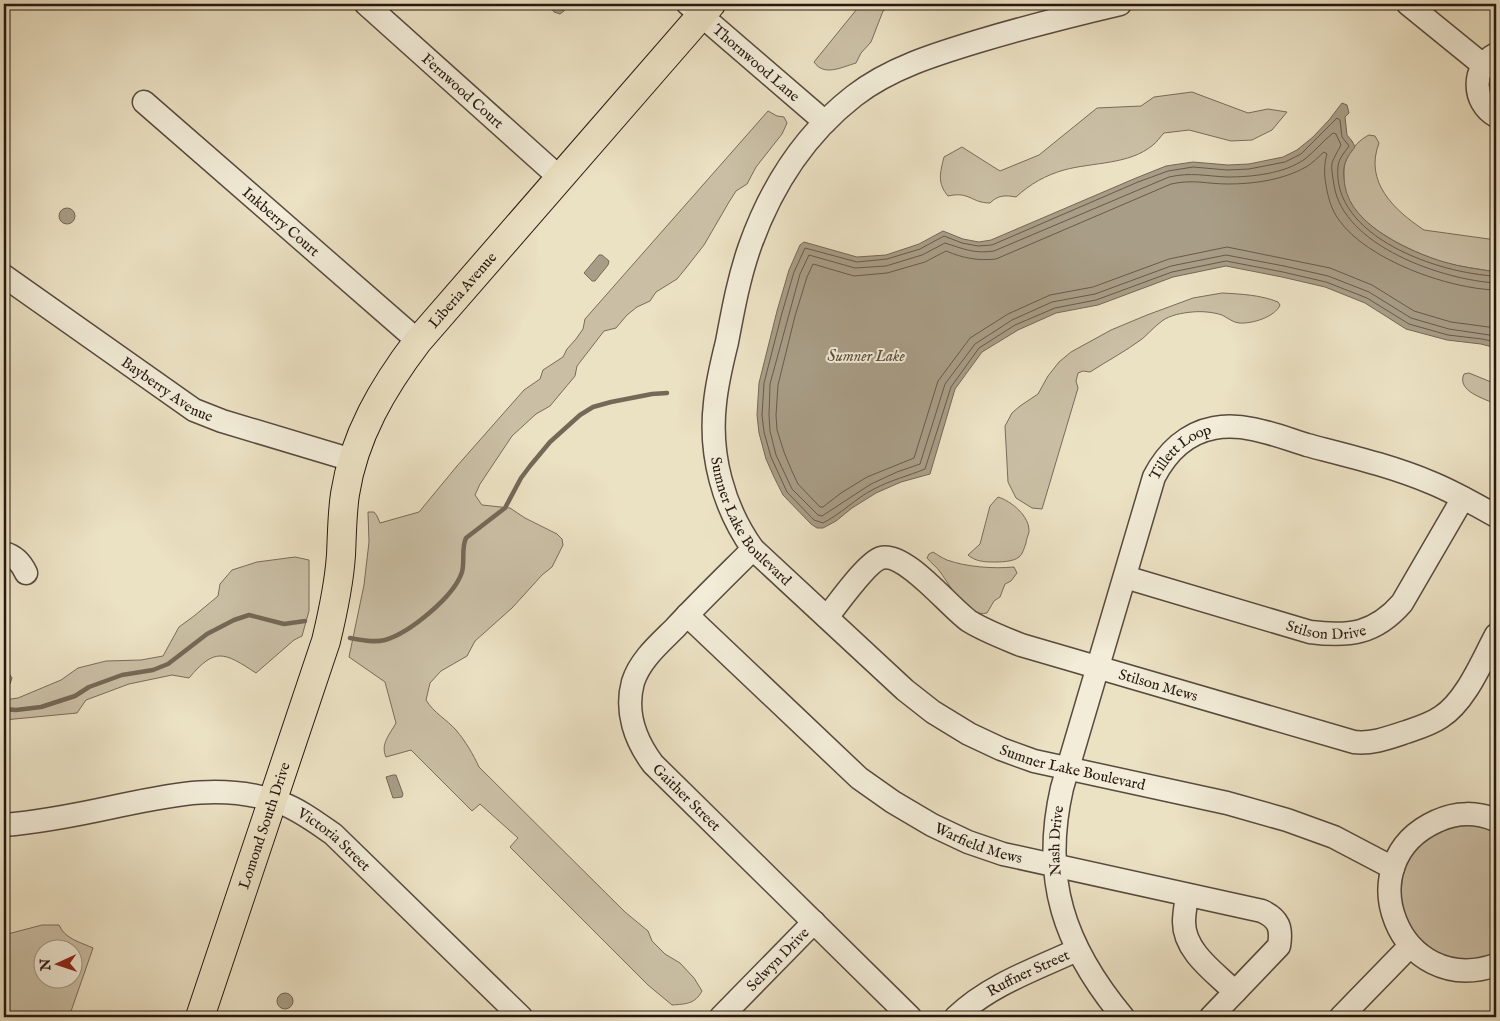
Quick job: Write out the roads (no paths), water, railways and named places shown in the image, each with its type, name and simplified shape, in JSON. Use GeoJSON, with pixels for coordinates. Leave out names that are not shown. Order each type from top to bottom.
{"type":"FeatureCollection","features":[{"type":"Feature","properties":{"kind":"main road","name":"Liberia Avenue"},"geometry":{"type":"LineString","coordinates":[[328,632],[338,592],[343,510],[352,460],[374,406],[394,372],[560,178],[700,8]]}},
{"type":"Feature","properties":{"kind":"main road","name":"Lomond South Drive"},"geometry":{"type":"LineString","coordinates":[[200,1017],[328,632]]}},
{"type":"Feature","properties":{"kind":"street","name":"Fernwood Court"},"geometry":{"type":"LineString","coordinates":[[366,4],[560,178]]}},
{"type":"Feature","properties":{"kind":"street","name":"Sumner Lake Boulevard"},"geometry":{"type":"LineString","coordinates":[[1120,4],[1037,23],[928,57],[881,79],[855,96],[825,122],[806,142],[784,173],[764,212],[749,247],[738,290],[715,403],[713,433],[716,463],[724,490],[735,520],[753,549],[905,690],[933,712],[969,734],[1001,749],[1034,761],[1227,803],[1287,820],[1334,837],[1393,868]]}},
{"type":"Feature","properties":{"kind":"street"},"geometry":{"type":"LineString","coordinates":[[1408,4],[1490,60],[1477,81],[1478,91],[1480,100],[1496,116]]}},
{"type":"Feature","properties":{"kind":"street","name":"Thornwood Lane"},"geometry":{"type":"LineString","coordinates":[[700,8],[825,122]]}},
{"type":"Feature","properties":{"kind":"street","name":"Inkberry Court"},"geometry":{"type":"LineString","coordinates":[[144,102],[418,342]]}},
{"type":"Feature","properties":{"kind":"street","name":"Bayberry Avenue"},"geometry":{"type":"LineString","coordinates":[[4,276],[194,410],[222,421],[352,460]]}},
{"type":"Feature","properties":{"kind":"street","name":"Tillett Loop"},"geometry":{"type":"LineString","coordinates":[[1068,769],[1154,477],[1161,464],[1182,442],[1194,434],[1213,428],[1240,427],[1265,432],[1408,474],[1432,483],[1496,516]]}},
{"type":"Feature","properties":{"kind":"street","name":"Stilson Drive"},"geometry":{"type":"LineString","coordinates":[[1124,577],[1310,632],[1350,634],[1371,629],[1396,611],[1463,498]]}},
{"type":"Feature","properties":{"kind":"street","name":"Gaither Street"},"geometry":{"type":"LineString","coordinates":[[753,549],[646,658],[633,682],[631,710],[635,734],[653,764],[910,1017]]}},
{"type":"Feature","properties":{"kind":"street"},"geometry":{"type":"LineString","coordinates":[[4,552],[18,560],[26,573]]}},
{"type":"Feature","properties":{"kind":"street","name":"Stilson Mews"},"geometry":{"type":"LineString","coordinates":[[827,617],[870,564],[880,558],[893,558],[915,571],[957,611],[985,629],[1022,646],[1354,742],[1383,740],[1431,723],[1449,712],[1463,695],[1496,635]]}},
{"type":"Feature","properties":{"kind":"street","name":"Warfield Mews"},"geometry":{"type":"LineString","coordinates":[[687,615],[859,778],[893,802],[932,825],[968,842],[1003,854],[1262,911],[1277,921],[1281,933],[1279,946],[1211,1017]]}},
{"type":"Feature","properties":{"kind":"street","name":"Nash Drive"},"geometry":{"type":"LineString","coordinates":[[1068,769],[1056,815],[1054,866],[1057,888],[1066,922],[1077,950],[1092,977],[1123,1017]]}},
{"type":"Feature","properties":{"kind":"street","name":"Victoria Street"},"geometry":{"type":"LineString","coordinates":[[4,825],[62,818],[179,793],[232,792],[272,799],[309,817],[333,834],[521,1017]]}},
{"type":"Feature","properties":{"kind":"street"},"geometry":{"type":"LineString","coordinates":[[1496,820],[1475,814],[1458,814],[1428,825],[1414,835],[1404,847],[1393,868],[1389,891],[1390,906],[1395,923],[1410,946],[1423,958],[1453,970],[1472,971],[1496,965]]}},
{"type":"Feature","properties":{"kind":"street"},"geometry":{"type":"LineString","coordinates":[[1187,895],[1184,923],[1188,940],[1196,955],[1235,992]]}},
{"type":"Feature","properties":{"kind":"street","name":"Selwyn Drive"},"geometry":{"type":"LineString","coordinates":[[721,1017],[814,922]]}},
{"type":"Feature","properties":{"kind":"street"},"geometry":{"type":"LineString","coordinates":[[1341,1017],[1410,946]]}},
{"type":"Feature","properties":{"kind":"street","name":"Ruffner Street"},"geometry":{"type":"LineString","coordinates":[[956,1017],[992,991],[1077,950]]}},
{"type":"Feature","properties":{"kind":"water"},"geometry":{"type":"Polygon","coordinates":[[[548,4],[564,4],[564,11],[560,14],[554,12],[548,4]]]}},
{"type":"Feature","properties":{"kind":"water","name":"Sumner Lake"},"geometry":{"type":"Polygon","coordinates":[[[1342,103],[1347,105],[1349,113],[1345,117],[1347,135],[1355,147],[1346,161],[1344,170],[1345,186],[1350,200],[1358,213],[1384,235],[1415,251],[1463,267],[1496,272],[1496,348],[1481,344],[1447,340],[1406,329],[1365,303],[1325,287],[1226,266],[1173,277],[1098,305],[1056,313],[1018,330],[982,352],[955,389],[930,474],[901,482],[876,493],[823,528],[817,528],[811,524],[783,495],[766,459],[759,433],[757,415],[759,383],[789,270],[800,245],[804,242],[857,257],[886,255],[919,244],[943,231],[963,239],[979,242],[991,240],[1166,166],[1193,162],[1228,165],[1249,164],[1283,157],[1297,150],[1313,137],[1342,103]]]}},
{"type":"Feature","properties":{"kind":"water"},"geometry":{"type":"Polygon","coordinates":[[[64,208],[70,208],[75,213],[73,222],[64,224],[59,219],[59,213],[64,208]]]}},
{"type":"Feature","properties":{"kind":"water"},"geometry":{"type":"Polygon","coordinates":[[[599,255],[602,255],[609,261],[608,265],[595,281],[592,281],[584,273],[599,255]]]}},
{"type":"Feature","properties":{"kind":"water"},"geometry":{"type":"Polygon","coordinates":[[[4,671],[8,672],[12,678],[10,684],[4,688],[4,671]]]}},
{"type":"Feature","properties":{"kind":"water"},"geometry":{"type":"Polygon","coordinates":[[[396,775],[403,794],[402,797],[393,798],[386,777],[396,775]]]}},
{"type":"Feature","properties":{"kind":"water"},"geometry":{"type":"Polygon","coordinates":[[[282,993],[288,993],[293,998],[291,1007],[282,1009],[277,1004],[277,998],[282,993]]]}},
{"type":"Feature","properties":{"kind":"waterway"},"geometry":{"type":"LineString","coordinates":[[350,638],[372,641],[385,640],[418,622],[440,603],[450,592],[462,572],[466,538],[505,508],[521,478],[530,466],[550,442],[580,415],[593,407],[611,402],[667,393]]}},
{"type":"Feature","properties":{"kind":"waterway"},"geometry":{"type":"LineString","coordinates":[[4,709],[16,710],[41,707],[75,696],[89,687],[122,675],[153,670],[168,664],[207,634],[234,620],[249,615],[284,624],[305,621]]}}]}
